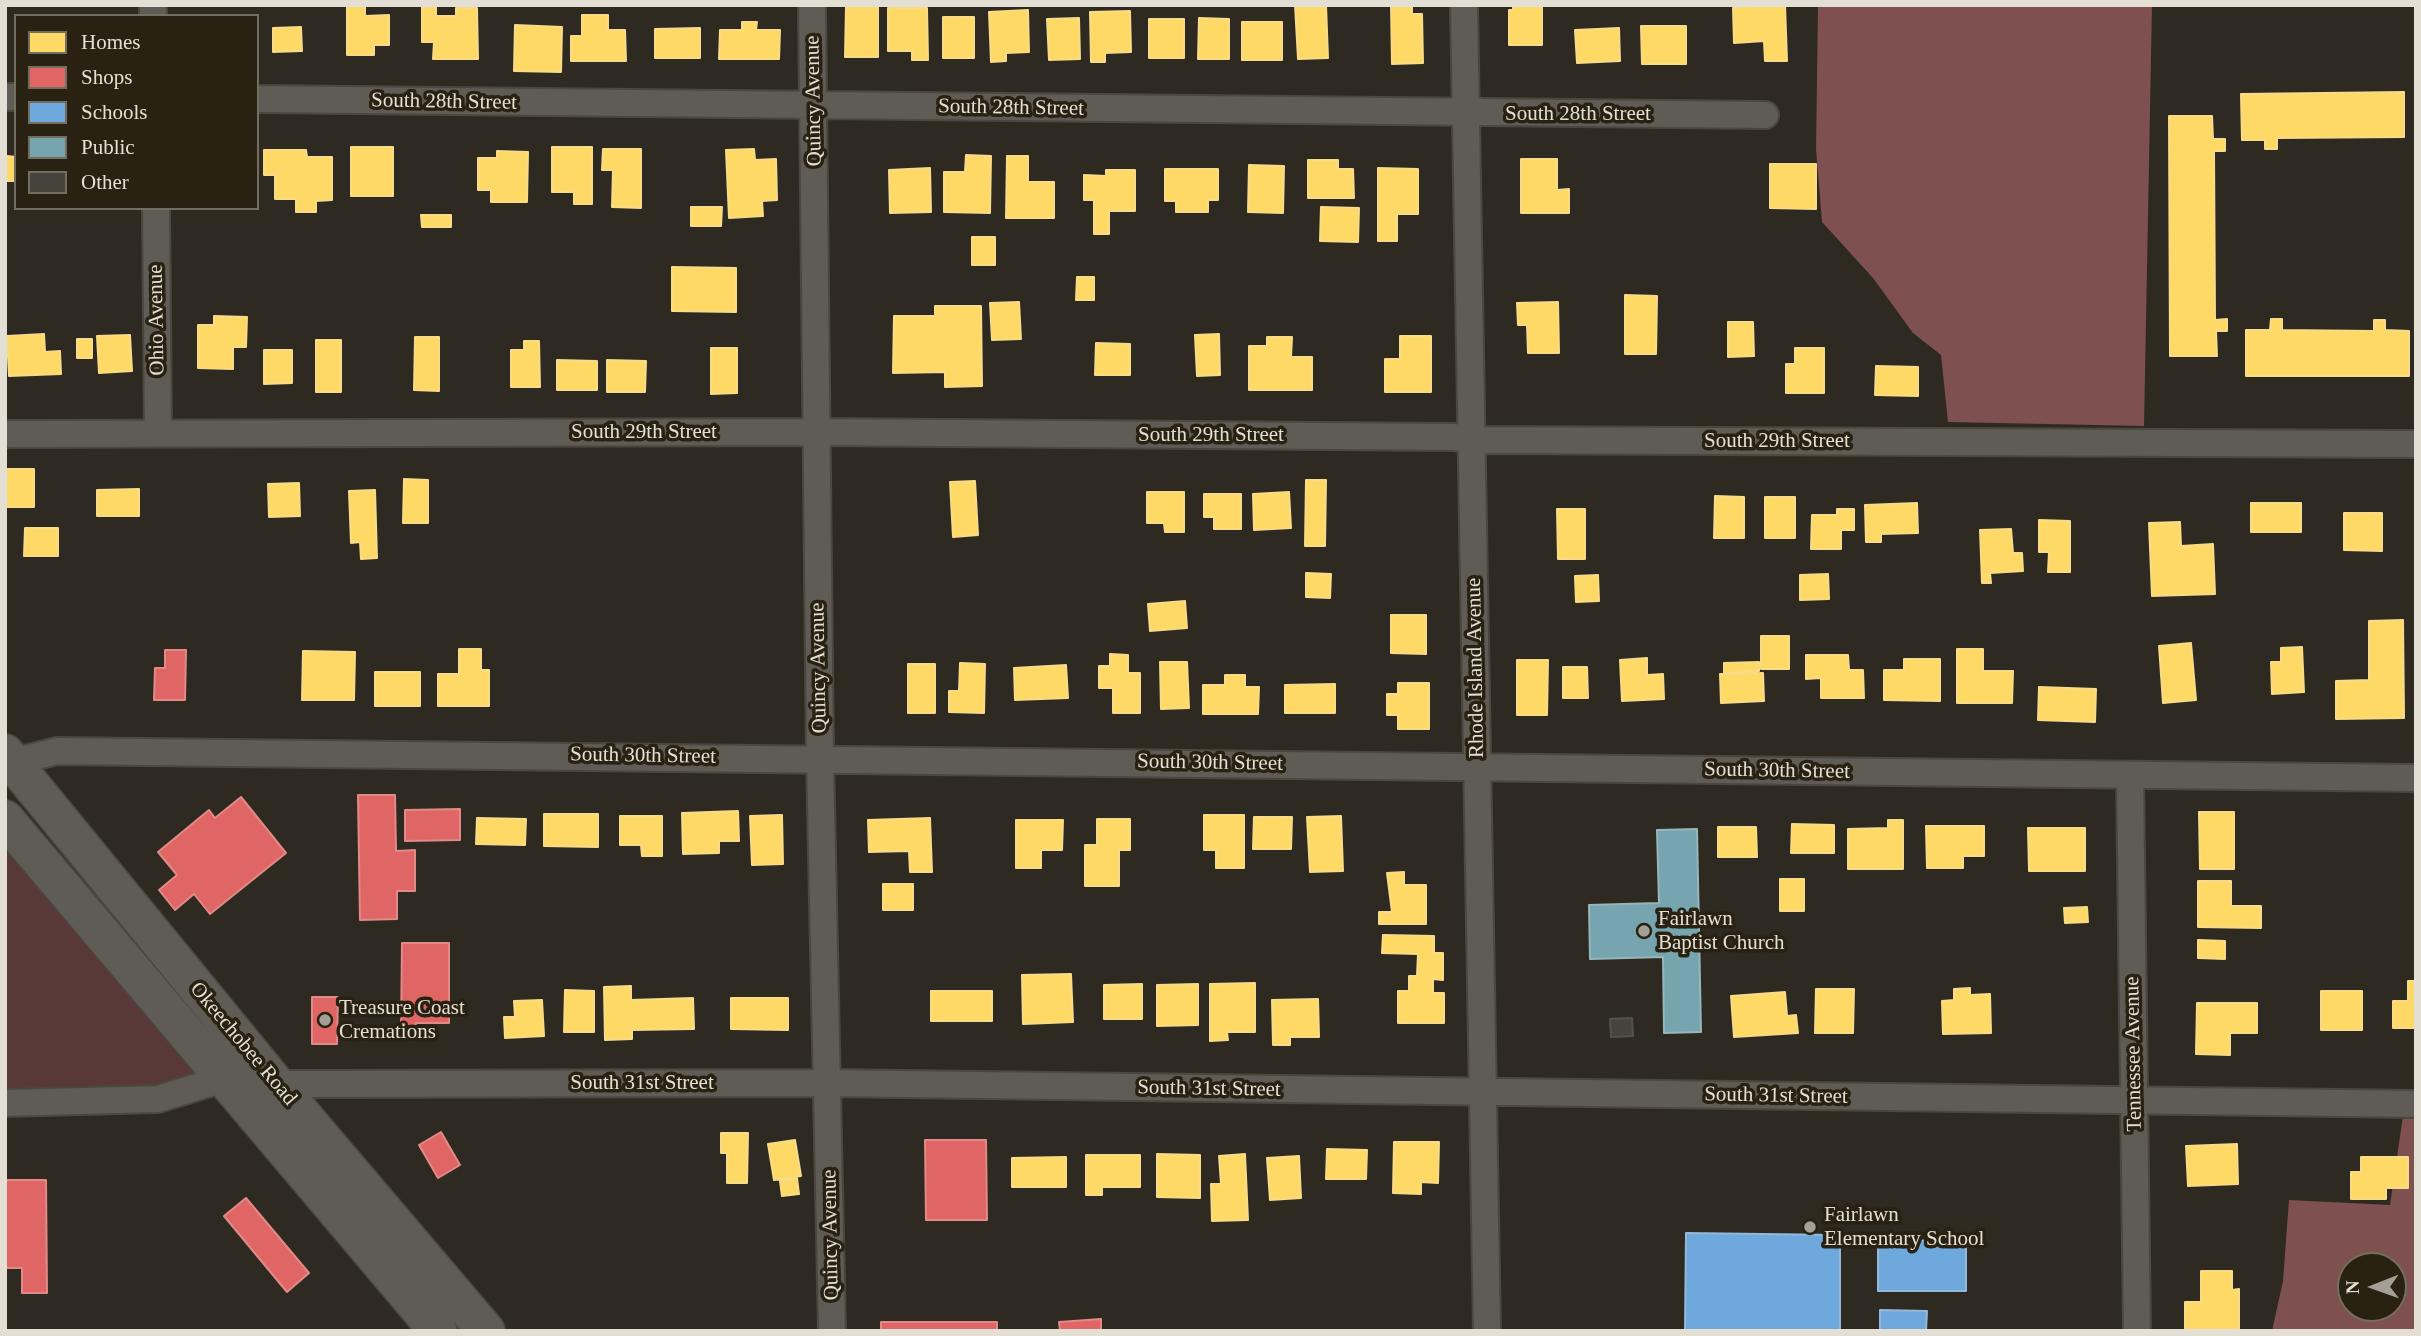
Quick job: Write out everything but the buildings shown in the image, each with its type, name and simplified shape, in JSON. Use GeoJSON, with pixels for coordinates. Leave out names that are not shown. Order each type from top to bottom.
{"type":"FeatureCollection","features":[{"type":"Feature","properties":{"kind":"main road","name":"Okeechobee Road"},"geometry":{"type":"LineString","coordinates":[[8,760],[276,1084],[486,1331]]}},
{"type":"Feature","properties":{"kind":"main road","name":"Okeechobee Road"},"geometry":{"type":"LineString","coordinates":[[5,819],[438,1331]]}},
{"type":"Feature","properties":{"kind":"street","name":"Quincy Avenue"},"geometry":{"type":"LineString","coordinates":[[812,5],[820,758],[832,1331]]}},
{"type":"Feature","properties":{"kind":"street","name":"Rhode Island Avenue"},"geometry":{"type":"LineString","coordinates":[[1464,5],[1487,1331]]}},
{"type":"Feature","properties":{"kind":"street","name":"South 28th Street"},"geometry":{"type":"LineString","coordinates":[[259,99],[1467,114],[1765,115]]}},
{"type":"Feature","properties":{"kind":"street","name":"Ohio Avenue"},"geometry":{"type":"LineString","coordinates":[[156,210],[158,432]]}},
{"type":"Feature","properties":{"kind":"street","name":"South 29th Street"},"geometry":{"type":"LineString","coordinates":[[5,434],[817,432],[1454,437],[1472,440],[2416,444]]}},
{"type":"Feature","properties":{"kind":"street","name":"South 30th Street"},"geometry":{"type":"LineString","coordinates":[[8,760],[57,751],[1478,766],[2130,777],[2416,778]]}},
{"type":"Feature","properties":{"kind":"street","name":"Tennessee Avenue"},"geometry":{"type":"LineString","coordinates":[[2130,777],[2137,1331]]}},
{"type":"Feature","properties":{"kind":"street","name":"South 31st Street"},"geometry":{"type":"LineString","coordinates":[[5,1103],[158,1099],[223,1079],[276,1084],[828,1083],[2416,1104]]}},
{"type":"Feature","properties":{"kind":"shaded area"},"geometry":{"type":"Polygon","coordinates":[[[1818,5],[2152,5],[2144,426],[1948,422],[1941,355],[1913,333],[1873,278],[1822,222],[1816,149],[1818,5]]]}},
{"type":"Feature","properties":{"kind":"shaded area"},"geometry":{"type":"Polygon","coordinates":[[[5,838],[203,1073],[156,1088],[5,1091],[5,838]]]}},
{"type":"Feature","properties":{"kind":"shaded area"},"geometry":{"type":"Polygon","coordinates":[[[2403,1116],[2416,1116],[2416,1331],[2272,1331],[2283,1281],[2289,1200],[2390,1205],[2403,1116]]]}},
{"type":"Feature","properties":{"kind":"place","name":"Fairlawn Baptist Church"},"geometry":{"type":"Point","coordinates":[1644,931]}},
{"type":"Feature","properties":{"kind":"place","name":"Treasure Coast Cremations"},"geometry":{"type":"Point","coordinates":[325,1020]}},
{"type":"Feature","properties":{"kind":"place","name":"Fairlawn Elementary School"},"geometry":{"type":"Point","coordinates":[1810,1227]}}]}
